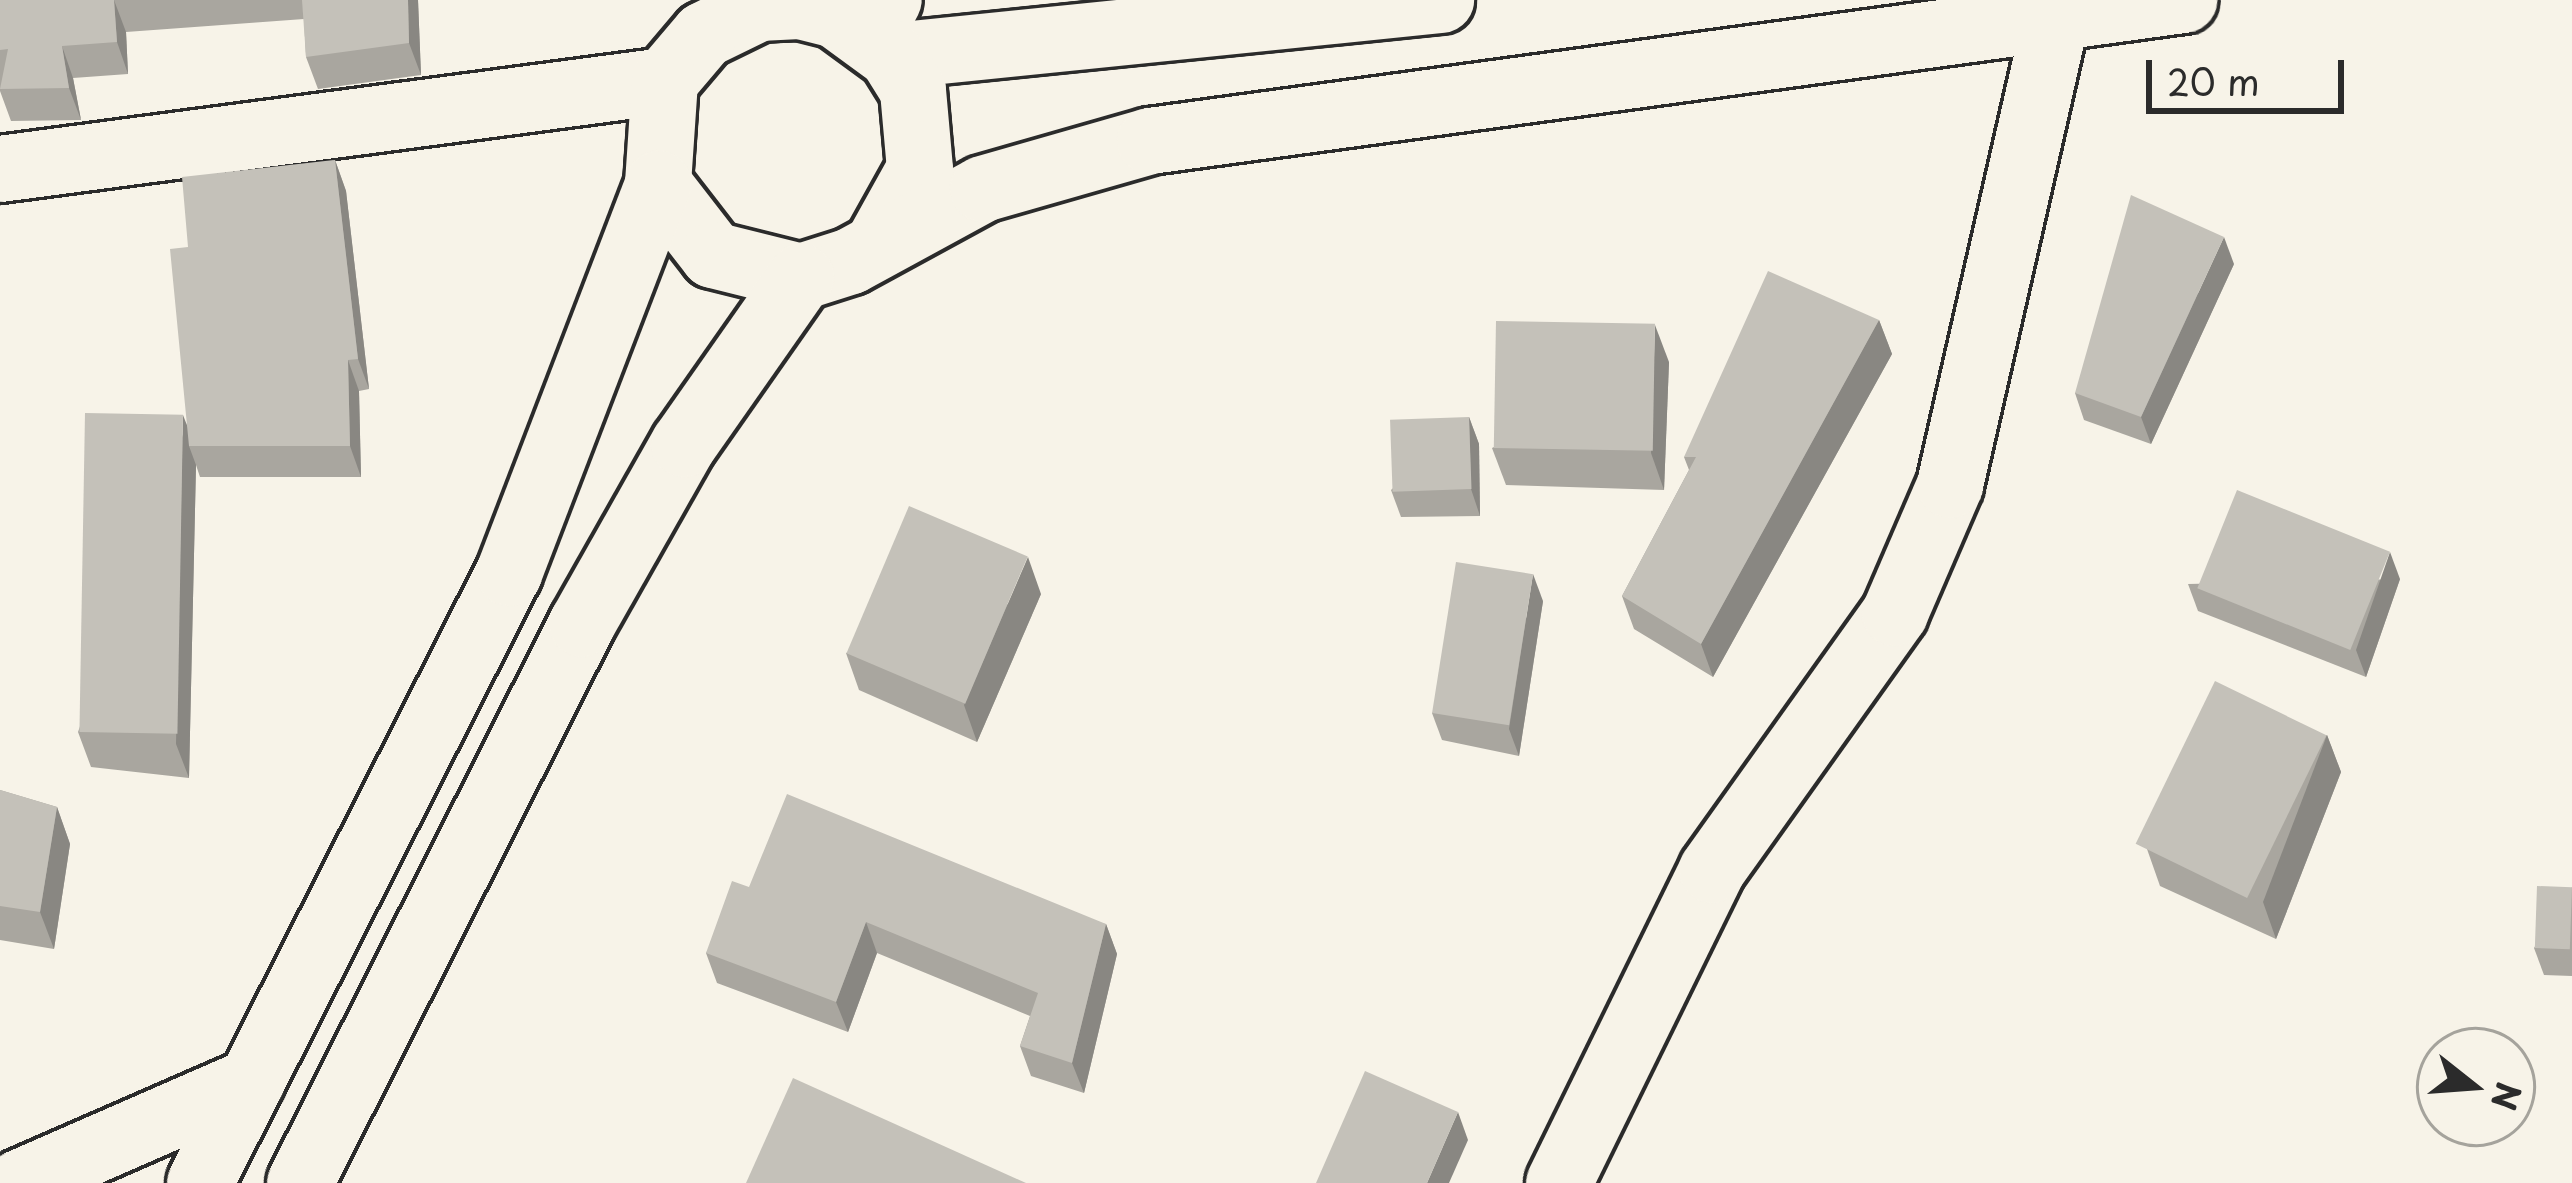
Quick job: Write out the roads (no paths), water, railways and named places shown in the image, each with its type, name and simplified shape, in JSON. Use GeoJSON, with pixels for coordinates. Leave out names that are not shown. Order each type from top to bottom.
{"type":"FeatureCollection","features":[{"type":"Feature","properties":{"kind":"main road"},"geometry":{"type":"LineString","coordinates":[[300,1183],[604,584],[801,278],[983,189],[1170,138],[2184,0]]}},
{"type":"Feature","properties":{"kind":"main road"},"geometry":{"type":"LineString","coordinates":[[200,1183],[509,573],[658,184],[665,82],[704,34],[762,4],[799,6],[884,30],[1402,2]]}},
{"type":"Feature","properties":{"kind":"main road"},"geometry":{"type":"LineString","coordinates":[[1559,1183],[1712,870],[1895,613],[1950,485],[2056,18]]}},
{"type":"Feature","properties":{"kind":"main road"},"geometry":{"type":"LineString","coordinates":[[881,239],[920,170],[913,91],[884,30]]}},
{"type":"Feature","properties":{"kind":"main road"},"geometry":{"type":"LineString","coordinates":[[0,169],[665,82]]}},
{"type":"Feature","properties":{"kind":"main road"},"geometry":{"type":"LineString","coordinates":[[658,184],[713,255],[801,278]]}},
{"type":"Feature","properties":{"kind":"main road"},"geometry":{"type":"LineString","coordinates":[[20,1183],[252,1081]]}}]}
